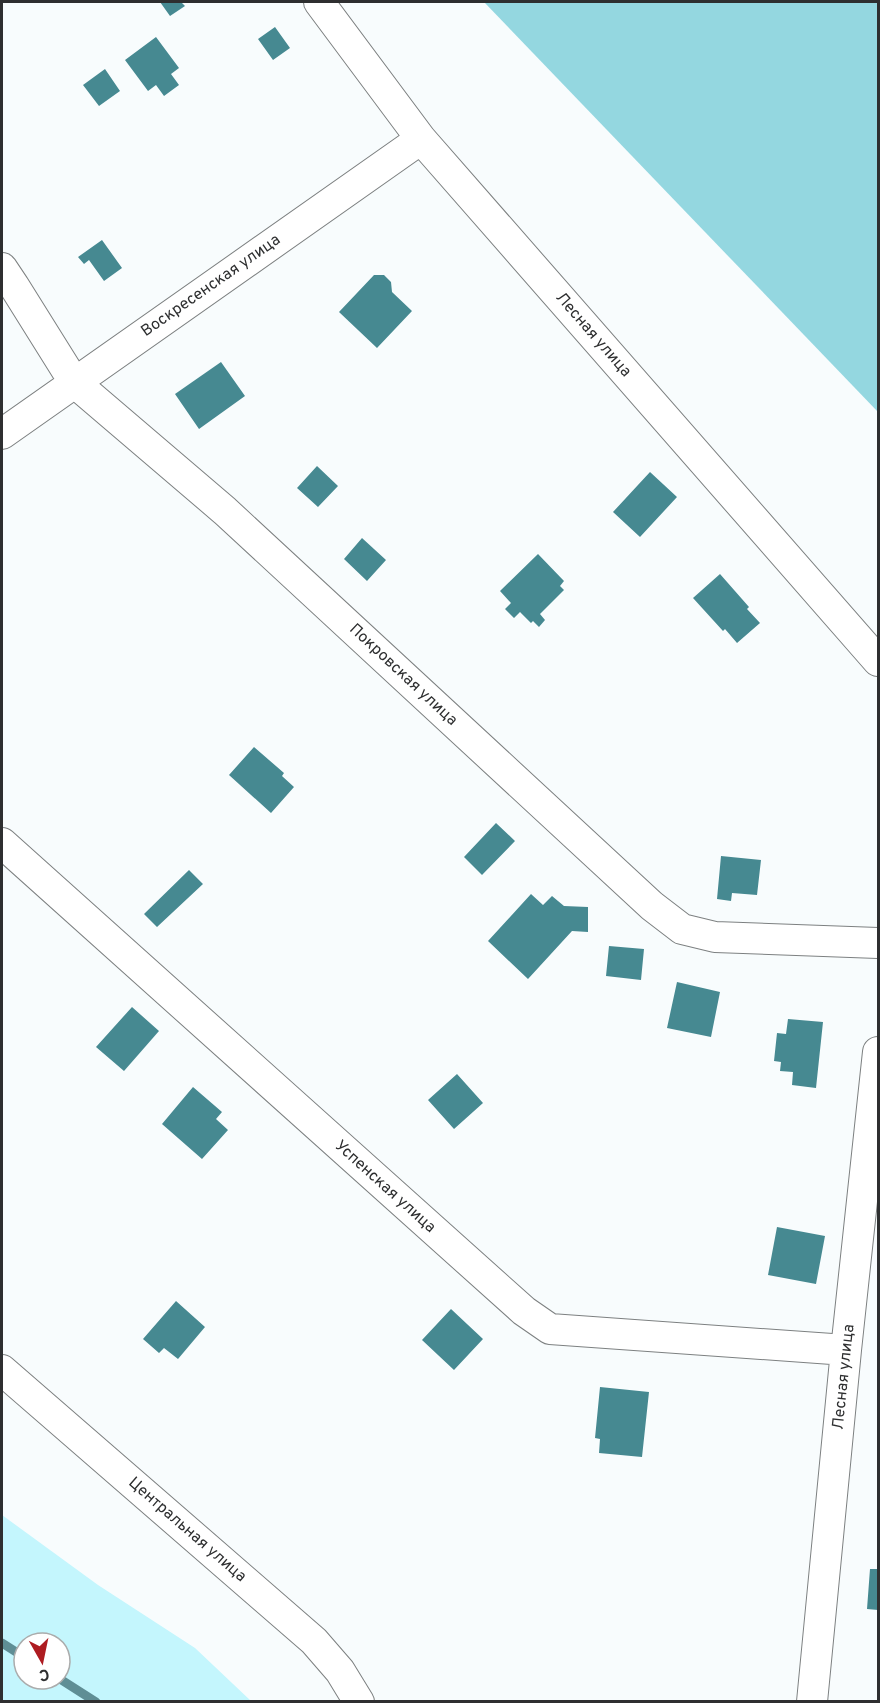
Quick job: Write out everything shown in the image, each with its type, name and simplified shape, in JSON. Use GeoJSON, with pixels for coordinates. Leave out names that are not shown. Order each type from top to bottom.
{"type":"FeatureCollection","features":[{"type":"Feature","properties":{"kind":"street","name":"Лесная улица"},"geometry":{"type":"LineString","coordinates":[[319,2],[421,139],[879,661]]}},
{"type":"Feature","properties":{"kind":"street","name":"Воскресенская улица"},"geometry":{"type":"LineString","coordinates":[[2,434],[421,139]]}},
{"type":"Feature","properties":{"kind":"street","name":"Покровская улица"},"geometry":{"type":"LineString","coordinates":[[2,268],[74,382],[225,511],[652,906],[682,929],[715,937],[879,943]]}},
{"type":"Feature","properties":{"kind":"street","name":"Успенская улица"},"geometry":{"type":"LineString","coordinates":[[2,843],[524,1311],[550,1329],[846,1350]]}},
{"type":"Feature","properties":{"kind":"street","name":"Лесная улица"},"geometry":{"type":"LineString","coordinates":[[812,1701],[846,1350],[879,1052]]}},
{"type":"Feature","properties":{"kind":"street","name":"Центральная улица"},"geometry":{"type":"LineString","coordinates":[[2,1370],[314,1641],[340,1671],[359,1701]]}},
{"type":"Feature","properties":{"kind":"shaded area"},"geometry":{"type":"Polygon","coordinates":[[[484,2],[878,2],[878,412],[484,2]]]}},
{"type":"Feature","properties":{"kind":"shaded area"},"geometry":{"type":"Polygon","coordinates":[[[2,1515],[98,1585],[195,1648],[251,1701],[4,1701],[2,1699],[2,1515]]]}},
{"type":"Feature","properties":{"kind":"building"},"geometry":{"type":"Polygon","coordinates":[[[160,2],[181,2],[185,6],[170,16],[160,2]]]}},
{"type":"Feature","properties":{"kind":"building"},"geometry":{"type":"Polygon","coordinates":[[[275,27],[290,48],[273,60],[258,39],[275,27]]]}},
{"type":"Feature","properties":{"kind":"building"},"geometry":{"type":"Polygon","coordinates":[[[156,37],[179,68],[171,74],[179,85],[164,96],[156,85],[148,91],[125,60],[156,37]]]}},
{"type":"Feature","properties":{"kind":"building"},"geometry":{"type":"Polygon","coordinates":[[[105,69],[120,91],[99,106],[83,85],[105,69]]]}},
{"type":"Feature","properties":{"kind":"building"},"geometry":{"type":"Polygon","coordinates":[[[102,240],[122,268],[104,281],[89,260],[84,264],[78,257],[102,240]]]}},
{"type":"Feature","properties":{"kind":"building"},"geometry":{"type":"Polygon","coordinates":[[[374,275],[384,275],[391,282],[392,292],[412,311],[377,348],[339,312],[374,275]]]}},
{"type":"Feature","properties":{"kind":"building"},"geometry":{"type":"Polygon","coordinates":[[[221,362],[245,396],[199,429],[175,394],[221,362]]]}},
{"type":"Feature","properties":{"kind":"building"},"geometry":{"type":"Polygon","coordinates":[[[317,466],[338,486],[318,507],[297,488],[317,466]]]}},
{"type":"Feature","properties":{"kind":"building"},"geometry":{"type":"Polygon","coordinates":[[[650,472],[677,497],[640,537],[613,512],[650,472]]]}},
{"type":"Feature","properties":{"kind":"building"},"geometry":{"type":"Polygon","coordinates":[[[362,538],[386,560],[367,581],[344,559],[362,538]]]}},
{"type":"Feature","properties":{"kind":"building"},"geometry":{"type":"Polygon","coordinates":[[[538,554],[564,581],[560,586],[564,590],[540,614],[545,620],[539,627],[533,621],[531,623],[520,612],[514,618],[505,609],[511,603],[500,591],[538,554]]]}},
{"type":"Feature","properties":{"kind":"building"},"geometry":{"type":"Polygon","coordinates":[[[720,574],[760,623],[737,643],[693,598],[720,574]]]}},
{"type":"Feature","properties":{"kind":"building"},"geometry":{"type":"Polygon","coordinates":[[[254,747],[284,773],[282,776],[294,787],[271,813],[229,775],[254,747]]]}},
{"type":"Feature","properties":{"kind":"building"},"geometry":{"type":"Polygon","coordinates":[[[496,823],[515,841],[482,875],[464,857],[496,823]]]}},
{"type":"Feature","properties":{"kind":"building"},"geometry":{"type":"Polygon","coordinates":[[[721,856],[761,860],[757,895],[732,893],[731,901],[717,899],[721,856]]]}},
{"type":"Feature","properties":{"kind":"building"},"geometry":{"type":"Polygon","coordinates":[[[189,870],[203,884],[157,927],[144,914],[189,870]]]}},
{"type":"Feature","properties":{"kind":"building"},"geometry":{"type":"Polygon","coordinates":[[[531,894],[543,905],[552,896],[564,906],[588,907],[588,932],[572,931],[528,979],[488,941],[531,894]]]}},
{"type":"Feature","properties":{"kind":"building"},"geometry":{"type":"Polygon","coordinates":[[[609,946],[644,949],[641,980],[606,976],[609,946]]]}},
{"type":"Feature","properties":{"kind":"building"},"geometry":{"type":"Polygon","coordinates":[[[677,982],[720,992],[711,1037],[667,1028],[677,982]]]}},
{"type":"Feature","properties":{"kind":"building"},"geometry":{"type":"Polygon","coordinates":[[[132,1007],[159,1031],[124,1071],[96,1047],[132,1007]]]}},
{"type":"Feature","properties":{"kind":"building"},"geometry":{"type":"Polygon","coordinates":[[[788,1019],[823,1022],[816,1088],[792,1085],[793,1072],[780,1071],[781,1062],[774,1061],[777,1033],[786,1034],[788,1019]]]}},
{"type":"Feature","properties":{"kind":"building"},"geometry":{"type":"Polygon","coordinates":[[[457,1074],[483,1103],[454,1129],[428,1100],[457,1074]]]}},
{"type":"Feature","properties":{"kind":"building"},"geometry":{"type":"Polygon","coordinates":[[[193,1087],[222,1112],[216,1119],[228,1130],[202,1159],[162,1124],[193,1087]]]}},
{"type":"Feature","properties":{"kind":"building"},"geometry":{"type":"Polygon","coordinates":[[[777,1227],[825,1236],[816,1284],[768,1275],[777,1227]]]}},
{"type":"Feature","properties":{"kind":"building"},"geometry":{"type":"Polygon","coordinates":[[[176,1301],[205,1327],[178,1359],[164,1348],[159,1353],[143,1339],[176,1301]]]}},
{"type":"Feature","properties":{"kind":"building"},"geometry":{"type":"Polygon","coordinates":[[[451,1309],[483,1339],[454,1370],[422,1340],[451,1309]]]}},
{"type":"Feature","properties":{"kind":"building"},"geometry":{"type":"Polygon","coordinates":[[[600,1387],[649,1392],[642,1457],[599,1453],[600,1439],[595,1438],[600,1387]]]}},
{"type":"Feature","properties":{"kind":"building"},"geometry":{"type":"Polygon","coordinates":[[[870,1569],[878,1569],[878,1610],[867,1609],[870,1569]]]}},
{"type":"Feature","properties":{"kind":"waterway"},"geometry":{"type":"LineString","coordinates":[[2,1643],[12,1649]]}},
{"type":"Feature","properties":{"kind":"waterway"},"geometry":{"type":"LineString","coordinates":[[72,1687],[96,1702]]}}]}
